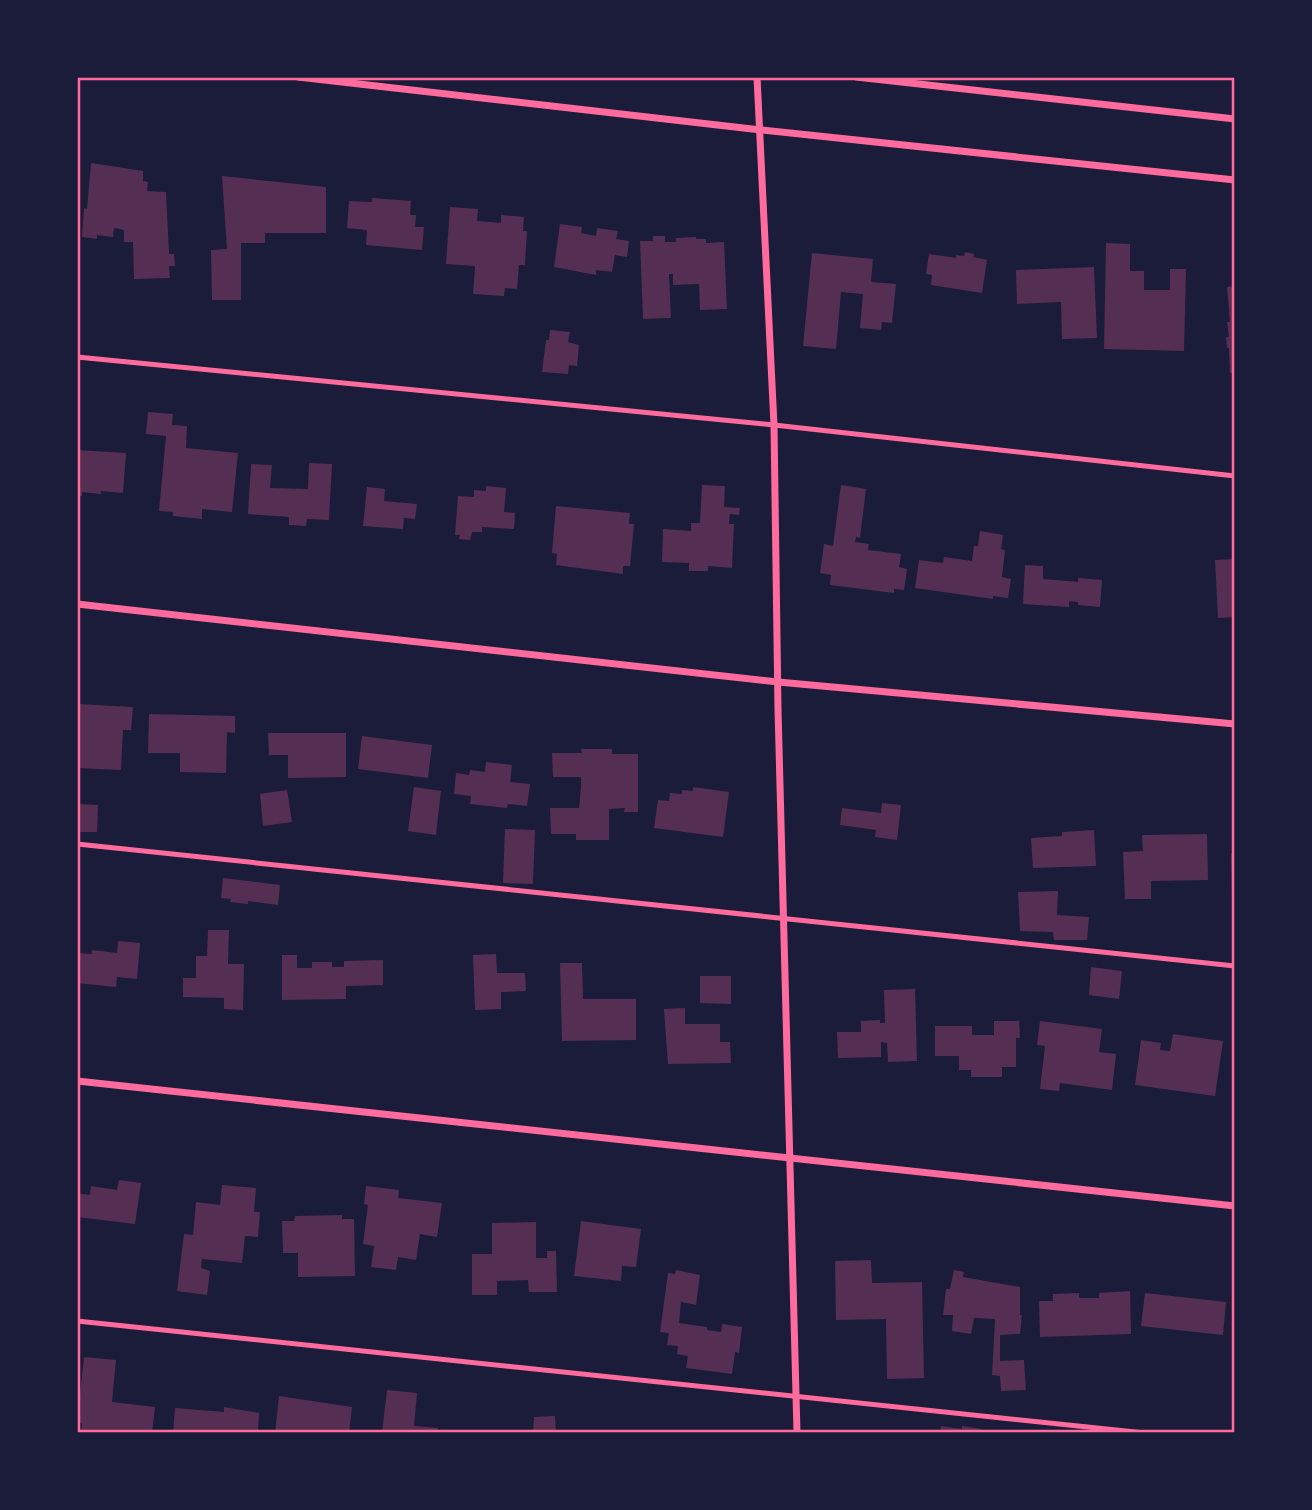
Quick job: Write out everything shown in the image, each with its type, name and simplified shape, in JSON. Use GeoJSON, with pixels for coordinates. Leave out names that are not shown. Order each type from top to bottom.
{"type":"FeatureCollection","features":[{"type":"Feature","properties":{"kind":"street"},"geometry":{"type":"LineString","coordinates":[[298,77],[1235,180]]}},
{"type":"Feature","properties":{"kind":"street"},"geometry":{"type":"LineString","coordinates":[[757,77],[774,425],[797,1433]]}},
{"type":"Feature","properties":{"kind":"street"},"geometry":{"type":"LineString","coordinates":[[856,77],[1235,119]]}},
{"type":"Feature","properties":{"kind":"street"},"geometry":{"type":"LineString","coordinates":[[77,604],[778,682],[1235,724]]}},
{"type":"Feature","properties":{"kind":"street"},"geometry":{"type":"LineString","coordinates":[[77,1081],[1235,1206]]}},
{"type":"Feature","properties":{"kind":"lane"},"geometry":{"type":"LineString","coordinates":[[77,357],[774,425],[1235,476]]}},
{"type":"Feature","properties":{"kind":"lane"},"geometry":{"type":"LineString","coordinates":[[77,844],[1235,966]]}},
{"type":"Feature","properties":{"kind":"lane"},"geometry":{"type":"LineString","coordinates":[[77,1321],[1145,1433]]}},
{"type":"Feature","properties":{"kind":"building"},"geometry":{"type":"Polygon","coordinates":[[[91,163],[143,171],[143,181],[148,182],[147,191],[166,192],[169,254],[174,254],[175,266],[169,266],[170,278],[134,279],[133,242],[124,242],[124,230],[114,228],[113,237],[82,237],[91,163]]]}},
{"type":"Feature","properties":{"kind":"building"},"geometry":{"type":"Polygon","coordinates":[[[222,176],[326,187],[326,233],[265,233],[265,243],[241,243],[241,300],[212,300],[211,250],[227,249],[222,176]]]}},
{"type":"Feature","properties":{"kind":"building"},"geometry":{"type":"Polygon","coordinates":[[[372,198],[411,201],[410,215],[416,215],[415,227],[424,227],[422,250],[366,245],[367,230],[347,228],[349,201],[372,202],[372,198]]]}},
{"type":"Feature","properties":{"kind":"building"},"geometry":{"type":"Polygon","coordinates":[[[450,207],[478,209],[477,221],[501,223],[501,215],[524,217],[523,231],[527,231],[525,265],[519,265],[517,289],[505,288],[504,296],[473,294],[475,266],[446,264],[450,207]]]}},
{"type":"Feature","properties":{"kind":"building"},"geometry":{"type":"Polygon","coordinates":[[[560,224],[582,227],[581,233],[596,236],[597,228],[618,231],[616,239],[629,241],[627,257],[615,255],[612,272],[596,270],[596,275],[554,267],[560,224]]]}},
{"type":"Feature","properties":{"kind":"building"},"geometry":{"type":"Polygon","coordinates":[[[653,236],[665,236],[665,242],[676,242],[676,238],[696,237],[706,239],[706,243],[724,242],[727,309],[700,310],[699,284],[673,285],[673,274],[669,274],[671,318],[643,319],[640,241],[653,241],[653,236]]]}},
{"type":"Feature","properties":{"kind":"building"},"geometry":{"type":"Polygon","coordinates":[[[1106,243],[1130,244],[1130,271],[1144,271],[1144,290],[1170,290],[1170,269],[1186,269],[1184,351],[1104,349],[1106,243]]]}},
{"type":"Feature","properties":{"kind":"building"},"geometry":{"type":"Polygon","coordinates":[[[965,252],[987,260],[982,293],[931,285],[932,275],[926,274],[929,254],[956,258],[956,255],[964,256],[965,252]]]}},
{"type":"Feature","properties":{"kind":"building"},"geometry":{"type":"Polygon","coordinates":[[[812,253],[873,259],[871,282],[896,284],[892,323],[882,322],[881,330],[860,328],[863,294],[841,292],[836,349],[803,346],[812,253]]]}},
{"type":"Feature","properties":{"kind":"building"},"geometry":{"type":"Polygon","coordinates":[[[1094,267],[1097,338],[1062,339],[1061,302],[1017,304],[1016,270],[1094,267]]]}},
{"type":"Feature","properties":{"kind":"building"},"geometry":{"type":"Polygon","coordinates":[[[1235,286],[1235,373],[1230,373],[1226,337],[1229,337],[1227,322],[1230,322],[1227,287],[1235,286]]]}},
{"type":"Feature","properties":{"kind":"building"},"geometry":{"type":"Polygon","coordinates":[[[550,330],[570,332],[568,342],[579,345],[577,366],[569,365],[568,374],[542,372],[550,330]]]}},
{"type":"Feature","properties":{"kind":"building"},"geometry":{"type":"Polygon","coordinates":[[[148,412],[173,414],[172,425],[187,426],[186,448],[238,453],[232,512],[202,509],[202,519],[173,516],[173,512],[159,511],[166,436],[146,434],[148,412]]]}},
{"type":"Feature","properties":{"kind":"building"},"geometry":{"type":"Polygon","coordinates":[[[77,450],[126,453],[123,493],[82,492],[82,496],[77,496],[77,450]]]}},
{"type":"Feature","properties":{"kind":"building"},"geometry":{"type":"Polygon","coordinates":[[[309,463],[332,464],[329,520],[307,519],[306,526],[289,525],[289,517],[248,514],[251,464],[272,465],[270,488],[308,489],[309,463]]]}},
{"type":"Feature","properties":{"kind":"building"},"geometry":{"type":"Polygon","coordinates":[[[702,485],[725,486],[724,507],[740,508],[739,515],[730,514],[729,524],[734,524],[732,568],[708,566],[708,571],[689,571],[689,563],[662,562],[663,529],[691,531],[691,523],[700,523],[702,485]]]}},
{"type":"Feature","properties":{"kind":"building"},"geometry":{"type":"Polygon","coordinates":[[[841,485],[866,489],[860,538],[856,537],[855,542],[869,544],[868,550],[901,554],[899,567],[907,569],[904,590],[894,589],[894,593],[830,585],[831,575],[820,573],[824,544],[833,546],[841,485]]]}},
{"type":"Feature","properties":{"kind":"building"},"geometry":{"type":"Polygon","coordinates":[[[486,486],[506,488],[504,512],[515,513],[514,529],[482,527],[482,532],[472,532],[470,540],[459,539],[460,535],[455,535],[458,496],[474,497],[474,490],[486,491],[486,486]]]}},
{"type":"Feature","properties":{"kind":"building"},"geometry":{"type":"Polygon","coordinates":[[[367,487],[385,489],[384,501],[417,504],[415,519],[404,518],[403,529],[363,526],[367,487]]]}},
{"type":"Feature","properties":{"kind":"building"},"geometry":{"type":"Polygon","coordinates":[[[556,506],[630,513],[629,524],[634,524],[630,566],[623,566],[623,574],[556,565],[557,554],[552,553],[556,506]]]}},
{"type":"Feature","properties":{"kind":"building"},"geometry":{"type":"Polygon","coordinates":[[[980,531],[1003,535],[1001,549],[1005,550],[1002,577],[1011,579],[1008,598],[993,596],[993,599],[915,588],[919,560],[943,563],[944,557],[972,561],[980,531]]]}},
{"type":"Feature","properties":{"kind":"building"},"geometry":{"type":"Polygon","coordinates":[[[1235,559],[1235,617],[1218,618],[1215,560],[1235,559]]]}},
{"type":"Feature","properties":{"kind":"building"},"geometry":{"type":"Polygon","coordinates":[[[1025,565],[1043,566],[1043,579],[1078,582],[1078,578],[1102,580],[1100,607],[1078,605],[1078,602],[1069,601],[1069,607],[1023,604],[1025,565]]]}},
{"type":"Feature","properties":{"kind":"building"},"geometry":{"type":"Polygon","coordinates":[[[77,704],[133,707],[131,730],[123,730],[121,770],[77,768],[77,704]]]}},
{"type":"Feature","properties":{"kind":"building"},"geometry":{"type":"Polygon","coordinates":[[[149,714],[235,716],[235,733],[227,732],[226,773],[180,772],[180,753],[148,753],[149,714]]]}},
{"type":"Feature","properties":{"kind":"building"},"geometry":{"type":"Polygon","coordinates":[[[268,733],[346,733],[346,777],[288,778],[288,755],[269,755],[268,733]]]}},
{"type":"Feature","properties":{"kind":"building"},"geometry":{"type":"Polygon","coordinates":[[[362,736],[432,745],[428,778],[358,769],[362,736]]]}},
{"type":"Feature","properties":{"kind":"building"},"geometry":{"type":"Polygon","coordinates":[[[581,749],[612,749],[612,754],[638,754],[638,812],[624,812],[625,808],[609,809],[609,840],[576,840],[576,834],[551,834],[550,808],[579,808],[581,787],[581,777],[553,777],[552,753],[582,753],[581,749]]]}},
{"type":"Feature","properties":{"kind":"building"},"geometry":{"type":"Polygon","coordinates":[[[486,762],[512,765],[510,782],[530,784],[527,806],[508,804],[507,808],[470,804],[471,796],[454,794],[456,773],[469,775],[470,770],[485,772],[486,762]]]}},
{"type":"Feature","properties":{"kind":"building"},"geometry":{"type":"Polygon","coordinates":[[[414,787],[441,791],[436,835],[408,831],[414,787]]]}},
{"type":"Feature","properties":{"kind":"building"},"geometry":{"type":"Polygon","coordinates":[[[693,787],[729,792],[723,837],[654,828],[658,800],[669,801],[670,793],[682,794],[682,790],[693,791],[693,787]]]}},
{"type":"Feature","properties":{"kind":"building"},"geometry":{"type":"Polygon","coordinates":[[[287,790],[292,822],[263,826],[260,794],[287,790]]]}},
{"type":"Feature","properties":{"kind":"building"},"geometry":{"type":"Polygon","coordinates":[[[882,803],[901,805],[897,840],[875,837],[876,830],[840,825],[842,808],[881,813],[882,803]]]}},
{"type":"Feature","properties":{"kind":"building"},"geometry":{"type":"Polygon","coordinates":[[[77,804],[98,805],[97,832],[77,832],[77,804]]]}},
{"type":"Feature","properties":{"kind":"building"},"geometry":{"type":"Polygon","coordinates":[[[505,829],[535,830],[533,884],[503,883],[505,829]]]}},
{"type":"Feature","properties":{"kind":"building"},"geometry":{"type":"Polygon","coordinates":[[[1094,830],[1096,866],[1033,868],[1031,838],[1094,830]]]}},
{"type":"Feature","properties":{"kind":"building"},"geometry":{"type":"Polygon","coordinates":[[[1207,834],[1208,880],[1151,881],[1151,899],[1125,899],[1123,852],[1143,851],[1142,835],[1207,834]]]}},
{"type":"Feature","properties":{"kind":"building"},"geometry":{"type":"Polygon","coordinates":[[[1231,853],[1235,853],[1235,905],[1232,905],[1231,853]]]}},
{"type":"Feature","properties":{"kind":"building"},"geometry":{"type":"Polygon","coordinates":[[[223,878],[280,885],[278,905],[248,901],[248,904],[230,902],[231,899],[221,898],[223,878]]]}},
{"type":"Feature","properties":{"kind":"building"},"geometry":{"type":"Polygon","coordinates":[[[1058,891],[1057,915],[1089,917],[1087,940],[1054,940],[1053,932],[1020,931],[1018,892],[1058,891]]]}},
{"type":"Feature","properties":{"kind":"building"},"geometry":{"type":"Polygon","coordinates":[[[208,930],[229,930],[228,964],[244,964],[243,1010],[224,1009],[224,998],[183,997],[183,978],[196,978],[196,956],[207,956],[208,930]]]}},
{"type":"Feature","properties":{"kind":"building"},"geometry":{"type":"Polygon","coordinates":[[[118,941],[140,943],[137,979],[117,977],[116,987],[77,983],[77,953],[92,954],[92,950],[117,953],[118,941]]]}},
{"type":"Feature","properties":{"kind":"building"},"geometry":{"type":"Polygon","coordinates":[[[496,954],[497,973],[525,973],[526,991],[501,992],[501,1009],[475,1010],[473,955],[496,954]]]}},
{"type":"Feature","properties":{"kind":"building"},"geometry":{"type":"Polygon","coordinates":[[[282,955],[297,955],[297,968],[312,968],[312,962],[332,962],[332,967],[344,967],[344,961],[383,960],[383,985],[346,986],[346,999],[282,1000],[282,955]]]}},
{"type":"Feature","properties":{"kind":"building"},"geometry":{"type":"Polygon","coordinates":[[[560,963],[582,963],[583,999],[636,999],[636,1040],[562,1041],[560,963]]]}},
{"type":"Feature","properties":{"kind":"building"},"geometry":{"type":"Polygon","coordinates":[[[1091,967],[1122,971],[1119,999],[1089,995],[1091,967]]]}},
{"type":"Feature","properties":{"kind":"building"},"geometry":{"type":"Polygon","coordinates":[[[700,976],[731,976],[731,1004],[700,1003],[700,976]]]}},
{"type":"Feature","properties":{"kind":"building"},"geometry":{"type":"Polygon","coordinates":[[[915,989],[917,1061],[888,1062],[887,1043],[881,1042],[881,1057],[838,1058],[837,1032],[861,1032],[861,1021],[880,1020],[880,1023],[885,1023],[884,990],[915,989]]]}},
{"type":"Feature","properties":{"kind":"building"},"geometry":{"type":"Polygon","coordinates":[[[685,1008],[685,1024],[720,1024],[720,1042],[730,1042],[731,1063],[668,1064],[664,1009],[685,1008]]]}},
{"type":"Feature","properties":{"kind":"building"},"geometry":{"type":"Polygon","coordinates":[[[994,1021],[1019,1021],[1020,1038],[1016,1038],[1016,1067],[1002,1067],[1002,1077],[971,1077],[971,1070],[959,1070],[959,1056],[935,1056],[935,1026],[972,1026],[972,1035],[994,1035],[994,1021]]]}},
{"type":"Feature","properties":{"kind":"building"},"geometry":{"type":"Polygon","coordinates":[[[1040,1021],[1102,1029],[1099,1052],[1116,1054],[1112,1090],[1060,1083],[1059,1091],[1040,1089],[1045,1046],[1037,1045],[1040,1021]]]}},
{"type":"Feature","properties":{"kind":"building"},"geometry":{"type":"Polygon","coordinates":[[[1173,1034],[1223,1041],[1215,1096],[1135,1085],[1141,1040],[1161,1043],[1160,1050],[1170,1051],[1173,1034]]]}},
{"type":"Feature","properties":{"kind":"building"},"geometry":{"type":"Polygon","coordinates":[[[119,1180],[141,1183],[135,1224],[77,1217],[77,1193],[90,1195],[91,1186],[117,1190],[119,1180]]]}},
{"type":"Feature","properties":{"kind":"building"},"geometry":{"type":"Polygon","coordinates":[[[222,1185],[256,1188],[254,1212],[260,1212],[258,1237],[245,1236],[242,1263],[202,1259],[201,1268],[210,1271],[207,1295],[177,1291],[184,1234],[193,1235],[196,1202],[220,1205],[222,1185]]]}},
{"type":"Feature","properties":{"kind":"building"},"geometry":{"type":"Polygon","coordinates":[[[366,1186],[399,1190],[398,1198],[442,1203],[437,1237],[420,1234],[416,1260],[398,1257],[396,1270],[371,1267],[374,1246],[363,1244],[368,1205],[364,1204],[366,1186]]]}},
{"type":"Feature","properties":{"kind":"building"},"geometry":{"type":"Polygon","coordinates":[[[342,1215],[342,1219],[354,1219],[355,1276],[298,1277],[298,1253],[283,1253],[282,1221],[294,1221],[295,1216],[342,1215]]]}},
{"type":"Feature","properties":{"kind":"building"},"geometry":{"type":"Polygon","coordinates":[[[581,1221],[641,1229],[636,1267],[622,1266],[621,1281],[574,1276],[581,1221]]]}},
{"type":"Feature","properties":{"kind":"building"},"geometry":{"type":"Polygon","coordinates":[[[536,1222],[536,1258],[547,1258],[547,1251],[556,1251],[557,1292],[529,1292],[528,1280],[497,1281],[497,1295],[472,1295],[472,1254],[492,1254],[492,1223],[536,1222]]]}},
{"type":"Feature","properties":{"kind":"building"},"geometry":{"type":"Polygon","coordinates":[[[871,1260],[872,1283],[922,1282],[924,1378],[887,1379],[886,1319],[836,1320],[835,1261],[871,1260]]]}},
{"type":"Feature","properties":{"kind":"building"},"geometry":{"type":"Polygon","coordinates":[[[676,1270],[700,1275],[696,1305],[681,1302],[679,1323],[721,1332],[722,1324],[742,1327],[739,1353],[735,1352],[732,1374],[686,1368],[688,1356],[677,1354],[678,1346],[667,1345],[669,1333],[660,1332],[668,1273],[675,1274],[676,1270]]]}},
{"type":"Feature","properties":{"kind":"building"},"geometry":{"type":"Polygon","coordinates":[[[954,1270],[964,1272],[963,1277],[1020,1287],[1020,1334],[1000,1335],[1000,1361],[1024,1360],[1026,1390],[1001,1391],[1000,1376],[992,1375],[995,1319],[974,1318],[971,1334],[952,1331],[953,1315],[943,1315],[946,1289],[950,1289],[954,1270]]]}},
{"type":"Feature","properties":{"kind":"building"},"geometry":{"type":"Polygon","coordinates":[[[1130,1291],[1131,1334],[1040,1337],[1039,1301],[1053,1301],[1053,1294],[1079,1293],[1079,1298],[1099,1298],[1099,1293],[1130,1291]]]}},
{"type":"Feature","properties":{"kind":"building"},"geometry":{"type":"Polygon","coordinates":[[[1145,1293],[1226,1302],[1223,1335],[1141,1326],[1145,1293]]]}},
{"type":"Feature","properties":{"kind":"building"},"geometry":{"type":"Polygon","coordinates":[[[84,1357],[116,1360],[112,1402],[155,1407],[152,1433],[81,1433],[82,1423],[77,1422],[84,1357]]]}},
{"type":"Feature","properties":{"kind":"building"},"geometry":{"type":"Polygon","coordinates":[[[387,1390],[417,1393],[414,1426],[438,1428],[437,1433],[382,1433],[387,1390]]]}},
{"type":"Feature","properties":{"kind":"building"},"geometry":{"type":"Polygon","coordinates":[[[279,1396],[352,1407],[349,1433],[275,1433],[279,1396]]]}},
{"type":"Feature","properties":{"kind":"building"},"geometry":{"type":"Polygon","coordinates":[[[224,1407],[259,1413],[258,1433],[173,1433],[175,1408],[224,1412],[224,1407]]]}},
{"type":"Feature","properties":{"kind":"building"},"geometry":{"type":"Polygon","coordinates":[[[555,1416],[556,1433],[533,1433],[534,1417],[555,1416]]]}},
{"type":"Feature","properties":{"kind":"building"},"geometry":{"type":"Polygon","coordinates":[[[941,1426],[981,1429],[981,1433],[940,1433],[941,1426]]]}}]}
